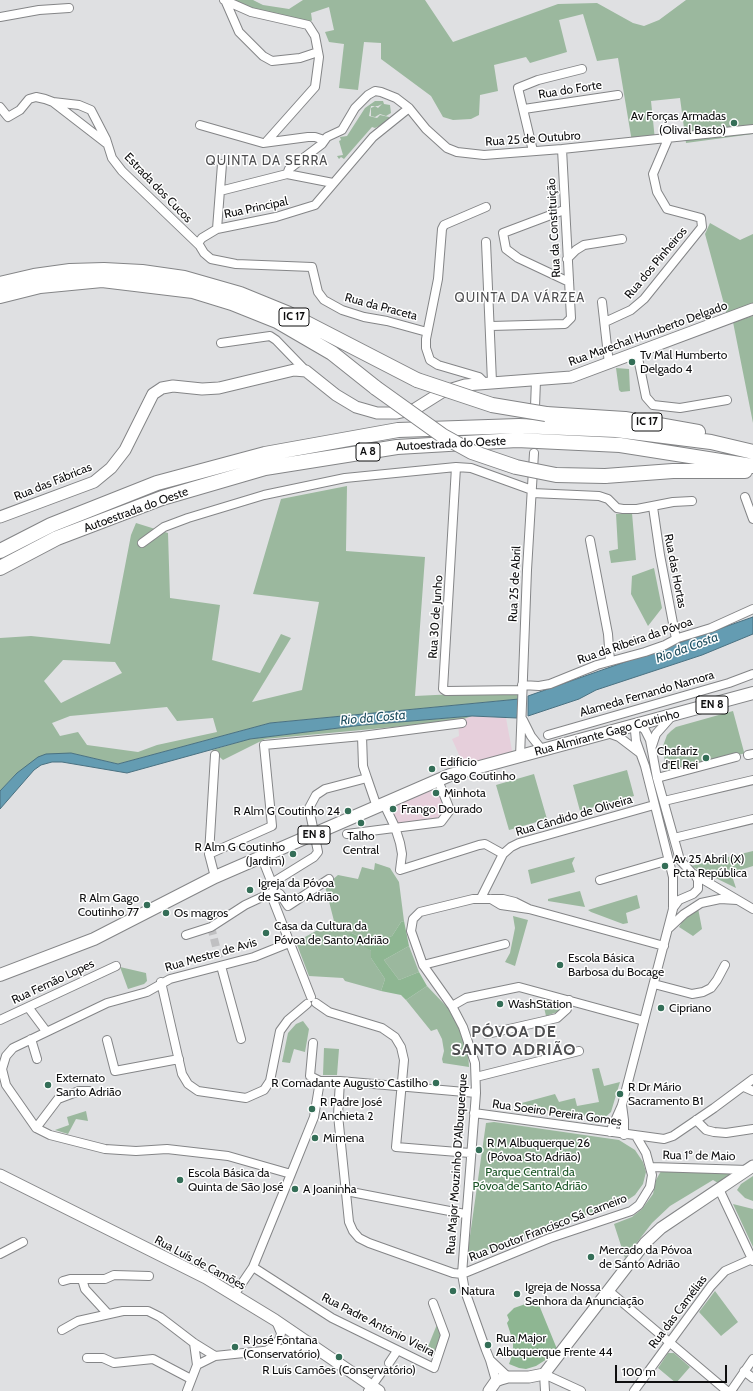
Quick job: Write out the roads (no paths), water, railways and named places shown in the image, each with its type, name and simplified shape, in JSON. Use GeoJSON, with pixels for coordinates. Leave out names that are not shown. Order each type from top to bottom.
{"type":"FeatureCollection","features":[{"type":"Feature","properties":{"kind":"highway","name":"IC 17"},"geometry":{"type":"LineString","coordinates":[[0,284],[48,274],[104,270],[142,272],[184,278],[240,294],[289,314],[417,380],[492,405],[625,419],[664,425],[753,443]]}},
{"type":"Feature","properties":{"kind":"highway","name":"IC 17"},"geometry":{"type":"LineString","coordinates":[[0,296],[40,286],[102,280],[193,291],[232,303],[277,321],[332,353],[376,388],[443,436],[472,452],[516,467],[556,475],[606,476],[673,471],[753,471]]}},
{"type":"Feature","properties":{"kind":"highway","name":"Autoestrada do Oeste"},"geometry":{"type":"LineString","coordinates":[[0,551],[51,525],[157,484],[265,454],[398,430],[519,426],[616,430],[710,442],[753,452]]}},
{"type":"Feature","properties":{"kind":"highway","name":"Autoestrada do Oeste"},"geometry":{"type":"LineString","coordinates":[[0,568],[57,538],[162,498],[265,468],[397,447],[517,440],[620,445],[753,466]]}},
{"type":"Feature","properties":{"kind":"main road","name":"Rua Almirante Gago Coutinho"},"geometry":{"type":"LineString","coordinates":[[0,975],[94,939],[215,877],[262,858],[438,780],[458,773],[671,717],[753,693]]}},
{"type":"Feature","properties":{"kind":"street"},"geometry":{"type":"LineString","coordinates":[[225,0],[239,32],[263,56],[272,61],[300,58],[318,52]]}},
{"type":"Feature","properties":{"kind":"street"},"geometry":{"type":"LineString","coordinates":[[225,0],[251,12],[308,25],[315,36],[318,52],[315,87],[267,141]]}},
{"type":"Feature","properties":{"kind":"street"},"geometry":{"type":"LineString","coordinates":[[0,17],[39,10],[69,8]]}},
{"type":"Feature","properties":{"kind":"street"},"geometry":{"type":"LineString","coordinates":[[533,151],[518,88],[538,80],[582,68]]}},
{"type":"Feature","properties":{"kind":"street","name":"Rua 25 de Outubro"},"geometry":{"type":"LineString","coordinates":[[287,174],[289,169],[322,144],[324,140],[342,130],[355,108],[371,93],[381,92],[396,98],[409,108],[426,129],[447,148],[456,152],[490,156],[668,139],[753,129]]}},
{"type":"Feature","properties":{"kind":"street","name":"Rua do Forte"},"geometry":{"type":"LineString","coordinates":[[524,109],[618,95]]}},
{"type":"Feature","properties":{"kind":"street","name":"Estrada dos Cucos"},"geometry":{"type":"LineString","coordinates":[[0,107],[8,117],[20,110],[29,99],[36,97],[53,102],[79,105],[91,110],[112,158],[122,171],[199,245]]}},
{"type":"Feature","properties":{"kind":"street","name":"Estrada dos Cucos"},"geometry":{"type":"LineString","coordinates":[[53,102],[107,144]]}},
{"type":"Feature","properties":{"kind":"street","name":"Rua Principal"},"geometry":{"type":"LineString","coordinates":[[199,245],[202,238],[217,229],[276,217],[315,205],[373,136],[409,108]]}},
{"type":"Feature","properties":{"kind":"street"},"geometry":{"type":"LineString","coordinates":[[200,125],[263,143],[267,141],[315,137],[324,140]]}},
{"type":"Feature","properties":{"kind":"street","name":"Rua dos Pinheiros"},"geometry":{"type":"LineString","coordinates":[[605,322],[632,310],[644,299],[702,227],[701,218],[667,209],[657,192],[653,174],[668,139]]}},
{"type":"Feature","properties":{"kind":"street","name":"Rua da Constituição"},"geometry":{"type":"LineString","coordinates":[[491,326],[565,324],[571,318],[564,210],[562,149]]}},
{"type":"Feature","properties":{"kind":"street"},"geometry":{"type":"LineString","coordinates":[[217,229],[222,164]]}},
{"type":"Feature","properties":{"kind":"street"},"geometry":{"type":"LineString","coordinates":[[220,191],[287,174],[334,183]]}},
{"type":"Feature","properties":{"kind":"street"},"geometry":{"type":"LineString","coordinates":[[486,207],[444,225],[442,229],[438,279],[426,348],[430,360],[438,365],[488,382],[491,326],[486,242]]}},
{"type":"Feature","properties":{"kind":"street"},"geometry":{"type":"LineString","coordinates":[[564,210],[502,233],[506,249],[518,258],[569,282]]}},
{"type":"Feature","properties":{"kind":"street"},"geometry":{"type":"LineString","coordinates":[[567,259],[576,250],[584,245],[622,240]]}},
{"type":"Feature","properties":{"kind":"street","name":"Rua da Praceta"},"geometry":{"type":"LineString","coordinates":[[199,245],[211,259],[236,264],[312,267],[318,292],[324,300],[342,310],[364,317],[387,321],[428,332]]}},
{"type":"Feature","properties":{"kind":"street"},"geometry":{"type":"LineString","coordinates":[[602,302],[609,364]]}},
{"type":"Feature","properties":{"kind":"street","name":"Rua Marechal Humberto Delgado"},"geometry":{"type":"LineString","coordinates":[[306,371],[336,395],[349,403],[377,413],[397,413],[415,409],[442,392],[465,385],[488,382],[571,377],[753,309]]}},
{"type":"Feature","properties":{"kind":"street"},"geometry":{"type":"LineString","coordinates":[[222,343],[270,336],[276,340],[306,371]]}},
{"type":"Feature","properties":{"kind":"street"},"geometry":{"type":"LineString","coordinates":[[637,353],[646,397],[652,405],[680,408],[727,400]]}},
{"type":"Feature","properties":{"kind":"street","name":"Rua das Fábricas"},"geometry":{"type":"LineString","coordinates":[[0,517],[94,482],[111,468],[125,450],[153,394],[162,388],[173,386],[202,389],[219,388],[294,370],[306,371]]}},
{"type":"Feature","properties":{"kind":"street"},"geometry":{"type":"LineString","coordinates":[[536,380],[540,410]]}},
{"type":"Feature","properties":{"kind":"street","name":"Rua 25 de Abril"},"geometry":{"type":"LineString","coordinates":[[520,757],[534,453]]}},
{"type":"Feature","properties":{"kind":"street"},"geometry":{"type":"LineString","coordinates":[[142,543],[164,527],[264,495],[345,478],[456,467],[471,468],[532,492],[599,496],[608,499],[617,508],[653,507],[673,502],[692,501]]}},
{"type":"Feature","properties":{"kind":"street","name":"Rua 30 de Junho"},"geometry":{"type":"LineString","coordinates":[[456,467],[443,689],[446,691],[522,689]]}},
{"type":"Feature","properties":{"kind":"street"},"geometry":{"type":"LineString","coordinates":[[745,496],[753,518]]}},
{"type":"Feature","properties":{"kind":"street","name":"Rua das Hortas"},"geometry":{"type":"LineString","coordinates":[[653,507],[660,555],[676,639]]}},
{"type":"Feature","properties":{"kind":"street"},"geometry":{"type":"LineString","coordinates":[[590,540],[608,634],[610,661]]}},
{"type":"Feature","properties":{"kind":"street","name":"Rua da Ribeira da Póvoa"},"geometry":{"type":"LineString","coordinates":[[522,689],[550,684],[610,661],[665,645],[676,639],[710,628],[753,609]]}},
{"type":"Feature","properties":{"kind":"street","name":"Alameda Fernando Namora"},"geometry":{"type":"LineString","coordinates":[[548,735],[688,695],[753,674]]}},
{"type":"Feature","properties":{"kind":"street"},"geometry":{"type":"LineString","coordinates":[[688,695],[692,711]]}},
{"type":"Feature","properties":{"kind":"street"},"geometry":{"type":"LineString","coordinates":[[652,751],[656,734],[671,717]]}},
{"type":"Feature","properties":{"kind":"street","name":"Rua 25 de Abril"},"geometry":{"type":"LineString","coordinates":[[522,718],[531,736],[543,751]]}},
{"type":"Feature","properties":{"kind":"street"},"geometry":{"type":"LineString","coordinates":[[209,854],[272,826],[264,745],[362,736],[462,723]]}},
{"type":"Feature","properties":{"kind":"street"},"geometry":{"type":"LineString","coordinates":[[689,896],[681,894],[674,880],[635,736],[635,731],[639,725],[649,736],[657,778],[680,860],[698,880],[698,889]]}},
{"type":"Feature","properties":{"kind":"street"},"geometry":{"type":"LineString","coordinates":[[608,733],[619,737],[640,754]]}},
{"type":"Feature","properties":{"kind":"street"},"geometry":{"type":"LineString","coordinates":[[362,736],[366,778],[380,806],[395,827],[402,854],[400,870],[478,845],[485,844],[503,854]]}},
{"type":"Feature","properties":{"kind":"street"},"geometry":{"type":"LineString","coordinates":[[640,754],[652,751]]}},
{"type":"Feature","properties":{"kind":"street"},"geometry":{"type":"LineString","coordinates":[[215,755],[209,854],[215,877]]}},
{"type":"Feature","properties":{"kind":"street"},"geometry":{"type":"LineString","coordinates":[[657,778],[736,757]]}},
{"type":"Feature","properties":{"kind":"street"},"geometry":{"type":"LineString","coordinates":[[186,935],[211,927],[273,887],[314,857],[318,852],[309,808],[316,795],[325,789],[366,778]]}},
{"type":"Feature","properties":{"kind":"street"},"geometry":{"type":"LineString","coordinates":[[347,834],[441,822],[450,810],[438,780]]}},
{"type":"Feature","properties":{"kind":"street"},"geometry":{"type":"LineString","coordinates":[[664,801],[753,780]]}},
{"type":"Feature","properties":{"kind":"street","name":"Rua Cândido de Oliveira"},"geometry":{"type":"LineString","coordinates":[[481,898],[503,854],[511,847],[519,843],[654,805]]}},
{"type":"Feature","properties":{"kind":"street"},"geometry":{"type":"LineString","coordinates":[[674,838],[753,818]]}},
{"type":"Feature","properties":{"kind":"street"},"geometry":{"type":"LineString","coordinates":[[262,858],[273,887],[273,900],[312,1001],[329,1012],[382,1028],[395,1037],[401,1047],[404,1060],[396,1147],[470,1153]]}},
{"type":"Feature","properties":{"kind":"street"},"geometry":{"type":"LineString","coordinates":[[600,880],[669,860]]}},
{"type":"Feature","properties":{"kind":"street"},"geometry":{"type":"LineString","coordinates":[[610,1132],[622,1105],[669,928],[673,909],[674,880],[682,872],[694,874],[751,906]]}},
{"type":"Feature","properties":{"kind":"street"},"geometry":{"type":"LineString","coordinates":[[273,887],[288,906],[329,879]]}},
{"type":"Feature","properties":{"kind":"street"},"geometry":{"type":"LineString","coordinates":[[673,909],[679,900],[689,896],[705,885],[712,885]]}},
{"type":"Feature","properties":{"kind":"street"},"geometry":{"type":"LineString","coordinates":[[481,898],[503,899],[515,902],[529,909],[664,946]]}},
{"type":"Feature","properties":{"kind":"street","name":"Rua Major Mouzinho D'Albuquerque"},"geometry":{"type":"LineString","coordinates":[[481,898],[420,912],[413,918],[410,931],[423,965],[452,1006],[475,1063],[476,1093],[465,1214],[462,1274],[465,1291],[490,1360],[508,1376]]}},
{"type":"Feature","properties":{"kind":"street"},"geometry":{"type":"LineString","coordinates":[[669,928],[684,914],[701,903],[720,899],[739,900]]}},
{"type":"Feature","properties":{"kind":"street","name":"Rua Mestre de Avis"},"geometry":{"type":"LineString","coordinates":[[36,1128],[6,1085],[2,1070],[6,1056],[12,1048],[107,1003],[147,992],[161,982],[254,957],[289,942]]}},
{"type":"Feature","properties":{"kind":"street"},"geometry":{"type":"LineString","coordinates":[[423,965],[505,944]]}},
{"type":"Feature","properties":{"kind":"street"},"geometry":{"type":"LineString","coordinates":[[654,984],[692,994],[703,992],[711,988],[725,964]]}},
{"type":"Feature","properties":{"kind":"street","name":"Rua Fernão Lopes"},"geometry":{"type":"LineString","coordinates":[[0,1020],[116,966]]}},
{"type":"Feature","properties":{"kind":"street"},"geometry":{"type":"LineString","coordinates":[[221,966],[241,1039]]}},
{"type":"Feature","properties":{"kind":"street"},"geometry":{"type":"LineString","coordinates":[[161,982],[182,1074],[188,1084],[198,1090],[246,1098],[256,1095],[264,1090],[270,1081],[280,1031],[288,1020],[312,1001]]}},
{"type":"Feature","properties":{"kind":"street"},"geometry":{"type":"LineString","coordinates":[[452,1006],[466,998],[519,987],[644,1021]]}},
{"type":"Feature","properties":{"kind":"street"},"geometry":{"type":"LineString","coordinates":[[487,1034],[557,1018],[567,1008],[569,1000]]}},
{"type":"Feature","properties":{"kind":"street"},"geometry":{"type":"LineString","coordinates":[[28,1007],[46,1032]]}},
{"type":"Feature","properties":{"kind":"street"},"geometry":{"type":"LineString","coordinates":[[31,1039],[37,1059]]}},
{"type":"Feature","properties":{"kind":"street"},"geometry":{"type":"LineString","coordinates":[[107,1040],[115,1071],[179,1059]]}},
{"type":"Feature","properties":{"kind":"street"},"geometry":{"type":"LineString","coordinates":[[313,1043],[310,1076],[320,1081],[340,1081],[476,1093]]}},
{"type":"Feature","properties":{"kind":"street"},"geometry":{"type":"LineString","coordinates":[[476,1077],[579,1051]]}},
{"type":"Feature","properties":{"kind":"street","name":"Rua Soeiro Pereira Gomes"},"geometry":{"type":"LineString","coordinates":[[474,1113],[624,1135],[664,1139],[673,1136],[753,1079]]}},
{"type":"Feature","properties":{"kind":"street"},"geometry":{"type":"LineString","coordinates":[[234,1295],[253,1267],[314,1117],[320,1081]]}},
{"type":"Feature","properties":{"kind":"street"},"geometry":{"type":"LineString","coordinates":[[340,1081],[338,1116],[349,1222],[353,1231],[358,1238],[369,1243],[462,1274]]}},
{"type":"Feature","properties":{"kind":"street"},"geometry":{"type":"LineString","coordinates":[[744,1086],[753,1091]]}},
{"type":"Feature","properties":{"kind":"street"},"geometry":{"type":"LineString","coordinates":[[89,1091],[79,1091],[58,1099],[36,1128],[50,1135],[105,1149],[136,1151],[167,1149],[228,1156],[291,1174]]}},
{"type":"Feature","properties":{"kind":"street"},"geometry":{"type":"LineString","coordinates":[[622,1105],[624,1135]]}},
{"type":"Feature","properties":{"kind":"street"},"geometry":{"type":"LineString","coordinates":[[696,1120],[706,1130],[714,1132],[726,1133],[753,1129]]}},
{"type":"Feature","properties":{"kind":"street","name":"Rua Doutor Francisco Sá Carneiro"},"geometry":{"type":"LineString","coordinates":[[462,1274],[550,1238],[631,1211],[639,1204],[650,1187],[652,1175],[646,1153],[636,1136]]}},
{"type":"Feature","properties":{"kind":"street","name":"Rua 1º de Maio"},"geometry":{"type":"LineString","coordinates":[[650,1167],[750,1168]]}},
{"type":"Feature","properties":{"kind":"street"},"geometry":{"type":"LineString","coordinates":[[545,1391],[544,1374],[645,1243],[661,1228],[750,1168]]}},
{"type":"Feature","properties":{"kind":"street","name":"Rua Luís de Camões"},"geometry":{"type":"LineString","coordinates":[[0,1175],[206,1278],[275,1320],[373,1389]]}},
{"type":"Feature","properties":{"kind":"street"},"geometry":{"type":"LineString","coordinates":[[719,1189],[753,1260]]}},
{"type":"Feature","properties":{"kind":"street"},"geometry":{"type":"LineString","coordinates":[[346,1190],[465,1214]]}},
{"type":"Feature","properties":{"kind":"street"},"geometry":{"type":"LineString","coordinates":[[0,1254],[23,1242]]}},
{"type":"Feature","properties":{"kind":"street","name":"Rua das Camélias"},"geometry":{"type":"LineString","coordinates":[[634,1391],[711,1286],[725,1271],[753,1260]]}},
{"type":"Feature","properties":{"kind":"street","name":"Rua Padre António Vieira"},"geometry":{"type":"LineString","coordinates":[[253,1267],[332,1318],[434,1368],[445,1335],[433,1303]]}},
{"type":"Feature","properties":{"kind":"street"},"geometry":{"type":"LineString","coordinates":[[63,1281],[105,1279],[114,1275],[149,1276]]}},
{"type":"Feature","properties":{"kind":"street"},"geometry":{"type":"LineString","coordinates":[[82,1279],[85,1289],[108,1314]]}},
{"type":"Feature","properties":{"kind":"street"},"geometry":{"type":"LineString","coordinates":[[609,1291],[727,1391]]}},
{"type":"Feature","properties":{"kind":"street"},"geometry":{"type":"LineString","coordinates":[[62,1330],[78,1321],[108,1314],[138,1310],[148,1311],[160,1317],[194,1343],[215,1356]]}},
{"type":"Feature","properties":{"kind":"street"},"geometry":{"type":"LineString","coordinates":[[268,1350],[274,1347],[280,1338],[278,1325],[275,1320]]}},
{"type":"Feature","properties":{"kind":"street"},"geometry":{"type":"LineString","coordinates":[[194,1343],[198,1365]]}},
{"type":"Feature","properties":{"kind":"street"},"geometry":{"type":"LineString","coordinates":[[187,1391],[198,1365],[215,1356],[311,1346]]}},
{"type":"Feature","properties":{"kind":"street"},"geometry":{"type":"LineString","coordinates":[[389,1363],[397,1351]]}},
{"type":"Feature","properties":{"kind":"street"},"geometry":{"type":"LineString","coordinates":[[87,1358],[103,1358],[114,1363],[152,1359],[191,1379]]}},
{"type":"Feature","properties":{"kind":"street"},"geometry":{"type":"LineString","coordinates":[[731,1391],[753,1359]]}},
{"type":"Feature","properties":{"kind":"street"},"geometry":{"type":"LineString","coordinates":[[490,1360],[496,1381]]}},
{"type":"Feature","properties":{"kind":"street"},"geometry":{"type":"LineString","coordinates":[[744,1371],[753,1378]]}},
{"type":"Feature","properties":{"kind":"street"},"geometry":{"type":"LineString","coordinates":[[373,1389],[381,1373]]}},
{"type":"Feature","properties":{"kind":"street"},"geometry":{"type":"LineString","coordinates":[[489,1391],[496,1381],[508,1376],[528,1377],[544,1374],[581,1391]]}},
{"type":"Feature","properties":{"kind":"water","name":"Rio da Costa"},"geometry":{"type":"Polygon","coordinates":[[[753,617],[753,634],[702,655],[596,690],[579,699],[528,716],[528,696],[753,617]]]}},
{"type":"Feature","properties":{"kind":"water","name":"Rio da Costa"},"geometry":{"type":"Polygon","coordinates":[[[519,699],[517,718],[472,716],[363,725],[250,739],[127,773],[62,762],[52,762],[41,765],[34,770],[0,809],[0,791],[17,773],[38,757],[46,754],[71,753],[118,764],[270,723],[519,699]]]}},
{"type":"Feature","properties":{"kind":"tunnel"},"geometry":{"type":"LineString","coordinates":[[211,927],[221,966]]}},
{"type":"Feature","properties":{"kind":"place","name":"Av Forças Armadas (Olival Basto)"},"geometry":{"type":"Point","coordinates":[734,123]}},
{"type":"Feature","properties":{"kind":"place","name":"Tv Mal Humberto Delgado 4"},"geometry":{"type":"Point","coordinates":[632,362]}},
{"type":"Feature","properties":{"kind":"place","name":"Chafariz d'El Rei"},"geometry":{"type":"Point","coordinates":[706,758]}},
{"type":"Feature","properties":{"kind":"place","name":"Edificio Gago Coutinho"},"geometry":{"type":"Point","coordinates":[432,769]}},
{"type":"Feature","properties":{"kind":"place","name":"Minhota"},"geometry":{"type":"Point","coordinates":[436,793]}},
{"type":"Feature","properties":{"kind":"place","name":"Frango Dourado"},"geometry":{"type":"Point","coordinates":[393,809]}},
{"type":"Feature","properties":{"kind":"place","name":"R Alm G Coutinho 24"},"geometry":{"type":"Point","coordinates":[348,811]}},
{"type":"Feature","properties":{"kind":"place","name":"Talho Central"},"geometry":{"type":"Point","coordinates":[361,823]}},
{"type":"Feature","properties":{"kind":"place","name":"R Alm G Coutinho (Jardim)"},"geometry":{"type":"Point","coordinates":[293,854]}},
{"type":"Feature","properties":{"kind":"place","name":"Av 25 Abril (X) Pcta República"},"geometry":{"type":"Point","coordinates":[665,866]}},
{"type":"Feature","properties":{"kind":"place","name":"Igreja da Póvoa de Santo Adrião"},"geometry":{"type":"Point","coordinates":[250,890]}},
{"type":"Feature","properties":{"kind":"place","name":"R Alm Gago Coutinho 77"},"geometry":{"type":"Point","coordinates":[147,905]}},
{"type":"Feature","properties":{"kind":"place","name":"Os magros"},"geometry":{"type":"Point","coordinates":[166,913]}},
{"type":"Feature","properties":{"kind":"place","name":"Casa da Cultura da Póvoa de Santo Adrião"},"geometry":{"type":"Point","coordinates":[266,933]}},
{"type":"Feature","properties":{"kind":"place","name":"Escola Básica Barbosa du Bocage"},"geometry":{"type":"Point","coordinates":[560,965]}},
{"type":"Feature","properties":{"kind":"place","name":"WashStation"},"geometry":{"type":"Point","coordinates":[500,1004]}},
{"type":"Feature","properties":{"kind":"place","name":"Cipriano"},"geometry":{"type":"Point","coordinates":[661,1008]}},
{"type":"Feature","properties":{"kind":"place","name":"R Comadante Augusto Castilho"},"geometry":{"type":"Point","coordinates":[436,1083]}},
{"type":"Feature","properties":{"kind":"place","name":"Externato Santo Adrião"},"geometry":{"type":"Point","coordinates":[48,1085]}},
{"type":"Feature","properties":{"kind":"place","name":"R Dr Mário Sacramento B1"},"geometry":{"type":"Point","coordinates":[620,1094]}},
{"type":"Feature","properties":{"kind":"place","name":"R Padre José Anchieta 2"},"geometry":{"type":"Point","coordinates":[312,1109]}},
{"type":"Feature","properties":{"kind":"place","name":"Mimena"},"geometry":{"type":"Point","coordinates":[315,1138]}},
{"type":"Feature","properties":{"kind":"place","name":"R M Albuquerque 26 (Póvoa Sto Adrião)"},"geometry":{"type":"Point","coordinates":[479,1150]}},
{"type":"Feature","properties":{"kind":"place","name":"Escola Básica da Quinta de São José"},"geometry":{"type":"Point","coordinates":[180,1180]}},
{"type":"Feature","properties":{"kind":"place","name":"A Joaninha"},"geometry":{"type":"Point","coordinates":[295,1189]}},
{"type":"Feature","properties":{"kind":"place","name":"Mercado da Póvoa de Santo Adrião"},"geometry":{"type":"Point","coordinates":[591,1257]}},
{"type":"Feature","properties":{"kind":"place","name":"Natura"},"geometry":{"type":"Point","coordinates":[453,1291]}},
{"type":"Feature","properties":{"kind":"place","name":"Igreja de Nossa Senhora da Anunciação"},"geometry":{"type":"Point","coordinates":[517,1294]}},
{"type":"Feature","properties":{"kind":"place","name":"Rua Major Albuquerque Frente 44"},"geometry":{"type":"Point","coordinates":[488,1345]}},
{"type":"Feature","properties":{"kind":"place","name":"R José Fontana (Conservatório)"},"geometry":{"type":"Point","coordinates":[235,1347]}},
{"type":"Feature","properties":{"kind":"place","name":"R Luís Camões (Conservatório)"},"geometry":{"type":"Point","coordinates":[339,1357]}},
{"type":"Feature","properties":{"kind":"district","name":"QUINTA DA SERRA"},"geometry":{"type":"Point","coordinates":[267,161]}},
{"type":"Feature","properties":{"kind":"district","name":"QUINTA DA VÁRZEA"},"geometry":{"type":"Point","coordinates":[520,298]}},
{"type":"Feature","properties":{"kind":"district","name":"PÓVOA DE SANTO ADRIÃO"},"geometry":{"type":"Point","coordinates":[514,1041]}},
{"type":"Feature","properties":{"kind":"park label","name":"Parque Central da Póvoa de Santo Adrião"},"geometry":{"type":"Point","coordinates":[530,1179]}}]}
